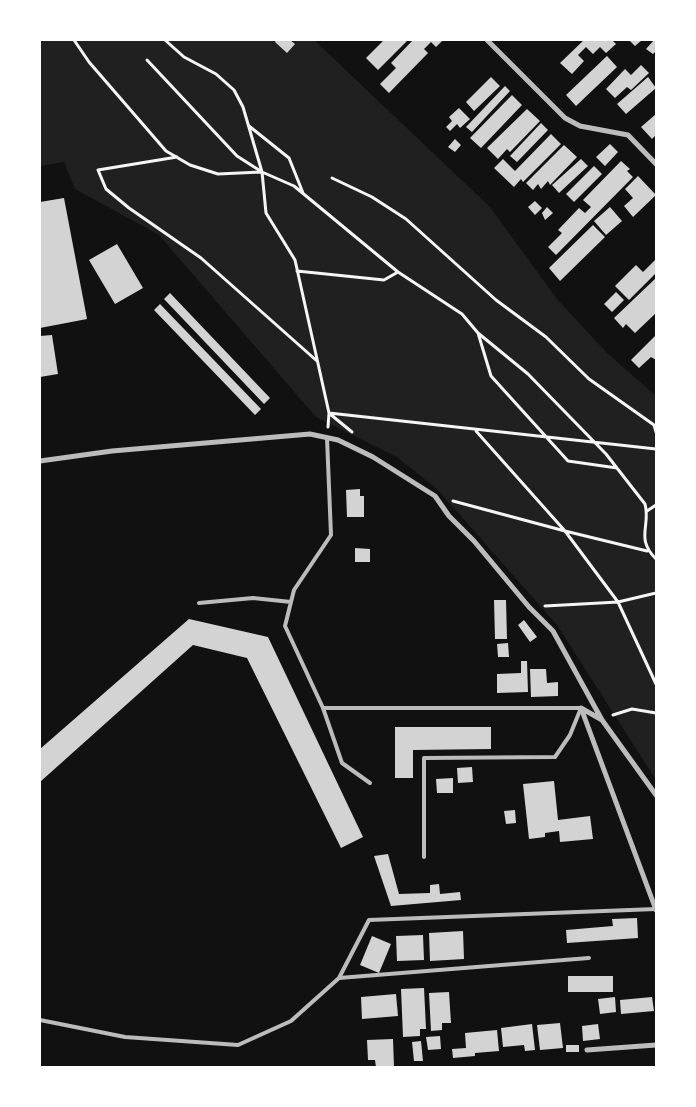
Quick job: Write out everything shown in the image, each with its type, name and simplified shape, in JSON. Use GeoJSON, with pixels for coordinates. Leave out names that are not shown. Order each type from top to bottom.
{"type":"FeatureCollection","features":[{"type":"Feature","properties":{"kind":"street"},"geometry":{"type":"LineString","coordinates":[[487,40],[565,118],[580,126],[628,135],[655,160]]}},
{"type":"Feature","properties":{"kind":"street"},"geometry":{"type":"LineString","coordinates":[[40,461],[112,451],[310,434],[338,440],[374,457],[436,496],[449,516],[474,541],[529,607],[553,631],[602,720],[656,795]]}},
{"type":"Feature","properties":{"kind":"street"},"geometry":{"type":"LineString","coordinates":[[581,708],[602,720]]}},
{"type":"Feature","properties":{"kind":"street"},"geometry":{"type":"LineString","coordinates":[[581,708],[656,910]]}},
{"type":"Feature","properties":{"kind":"street"},"geometry":{"type":"LineString","coordinates":[[586,1050],[656,1046]]}},
{"type":"Feature","properties":{"kind":"lane"},"geometry":{"type":"LineString","coordinates":[[327,438],[330,535],[294,590],[285,626],[323,708],[342,763],[370,783]]}},
{"type":"Feature","properties":{"kind":"lane"},"geometry":{"type":"LineString","coordinates":[[199,603],[253,598],[291,602]]}},
{"type":"Feature","properties":{"kind":"lane"},"geometry":{"type":"LineString","coordinates":[[323,708],[581,708],[570,736],[555,757],[424,758],[424,857]]}},
{"type":"Feature","properties":{"kind":"lane"},"geometry":{"type":"LineString","coordinates":[[40,1020],[125,1037],[238,1045],[291,1021],[339,978],[369,920],[656,910]]}},
{"type":"Feature","properties":{"kind":"lane"},"geometry":{"type":"LineString","coordinates":[[339,978],[590,958]]}},
{"type":"Feature","properties":{"kind":"path"},"geometry":{"type":"LineString","coordinates":[[74,40],[89,62],[166,151],[190,165],[218,174],[262,172]]}},
{"type":"Feature","properties":{"kind":"path"},"geometry":{"type":"LineString","coordinates":[[166,40],[184,57],[216,74],[234,90],[243,107],[262,172],[266,213],[294,260],[297,271],[329,413],[327,438]]}},
{"type":"Feature","properties":{"kind":"path"},"geometry":{"type":"LineString","coordinates":[[148,60],[237,156],[262,172],[294,186],[398,272],[462,314],[478,333],[528,374],[595,443],[645,504],[647,511],[643,538],[648,551],[656,559]]}},
{"type":"Feature","properties":{"kind":"path"},"geometry":{"type":"LineString","coordinates":[[248,126],[289,158],[304,194]]}},
{"type":"Feature","properties":{"kind":"path"},"geometry":{"type":"LineString","coordinates":[[176,157],[98,170],[106,189],[129,208],[201,258],[317,361]]}},
{"type":"Feature","properties":{"kind":"path"},"geometry":{"type":"LineString","coordinates":[[332,178],[372,196],[406,219],[496,300],[546,337],[589,379],[654,425],[656,432]]}},
{"type":"Feature","properties":{"kind":"path"},"geometry":{"type":"LineString","coordinates":[[297,271],[384,280],[398,272]]}},
{"type":"Feature","properties":{"kind":"path"},"geometry":{"type":"LineString","coordinates":[[478,333],[492,376],[544,436],[568,460],[617,468]]}},
{"type":"Feature","properties":{"kind":"path"},"geometry":{"type":"LineString","coordinates":[[329,413],[595,443],[656,448]]}},
{"type":"Feature","properties":{"kind":"path"},"geometry":{"type":"LineString","coordinates":[[476,430],[565,531],[618,602],[656,684]]}},
{"type":"Feature","properties":{"kind":"path"},"geometry":{"type":"LineString","coordinates":[[436,496],[648,551]]}},
{"type":"Feature","properties":{"kind":"path"},"geometry":{"type":"LineString","coordinates":[[647,511],[656,505]]}},
{"type":"Feature","properties":{"kind":"path"},"geometry":{"type":"LineString","coordinates":[[529,607],[618,602],[656,593]]}},
{"type":"Feature","properties":{"kind":"path"},"geometry":{"type":"LineString","coordinates":[[602,720],[632,709],[656,713]]}},
{"type":"Feature","properties":{"kind":"shaded area"},"geometry":{"type":"Polygon","coordinates":[[[40,40],[314,40],[490,207],[557,299],[607,353],[656,396],[656,780],[557,625],[438,490],[397,457],[316,417],[159,235],[75,189],[64,162],[40,166],[40,40]]]}},
{"type":"Feature","properties":{"kind":"building"},"geometry":{"type":"Polygon","coordinates":[[[276,40],[290,40],[295,44],[287,53],[275,42],[276,40]]]}},
{"type":"Feature","properties":{"kind":"building"},"geometry":{"type":"Polygon","coordinates":[[[384,40],[408,40],[378,70],[366,58],[384,40]]]}},
{"type":"Feature","properties":{"kind":"building"},"geometry":{"type":"Polygon","coordinates":[[[413,40],[443,40],[436,47],[431,42],[424,49],[428,53],[389,93],[380,84],[396,68],[391,63],[413,40]]]}},
{"type":"Feature","properties":{"kind":"building"},"geometry":{"type":"Polygon","coordinates":[[[584,40],[612,40],[616,44],[606,53],[600,47],[593,54],[586,47],[578,55],[584,61],[572,74],[560,63],[584,40]]]}},
{"type":"Feature","properties":{"kind":"building"},"geometry":{"type":"Polygon","coordinates":[[[629,40],[642,40],[635,46],[629,40]]]}},
{"type":"Feature","properties":{"kind":"building"},"geometry":{"type":"Polygon","coordinates":[[[656,40],[656,51],[653,54],[646,49],[656,40]]]}},
{"type":"Feature","properties":{"kind":"building"},"geometry":{"type":"Polygon","coordinates":[[[607,56],[617,67],[576,106],[566,95],[607,56]]]}},
{"type":"Feature","properties":{"kind":"building"},"geometry":{"type":"Polygon","coordinates":[[[641,65],[649,73],[631,90],[627,87],[615,98],[606,89],[625,69],[631,75],[641,65]]]}},
{"type":"Feature","properties":{"kind":"building"},"geometry":{"type":"Polygon","coordinates":[[[491,77],[500,86],[474,111],[466,102],[491,77]]]}},
{"type":"Feature","properties":{"kind":"building"},"geometry":{"type":"Polygon","coordinates":[[[648,77],[656,88],[626,114],[617,104],[648,77]]]}},
{"type":"Feature","properties":{"kind":"building"},"geometry":{"type":"Polygon","coordinates":[[[505,86],[510,91],[472,132],[466,127],[505,86]]]}},
{"type":"Feature","properties":{"kind":"building"},"geometry":{"type":"Polygon","coordinates":[[[512,95],[522,105],[481,148],[470,138],[512,95]]]}},
{"type":"Feature","properties":{"kind":"building"},"geometry":{"type":"Polygon","coordinates":[[[459,108],[470,119],[460,128],[457,124],[450,131],[446,127],[452,121],[449,117],[459,108]]]}},
{"type":"Feature","properties":{"kind":"building"},"geometry":{"type":"Polygon","coordinates":[[[527,109],[540,121],[510,152],[507,149],[498,159],[487,148],[527,109]]]}},
{"type":"Feature","properties":{"kind":"building"},"geometry":{"type":"Polygon","coordinates":[[[656,114],[656,135],[652,139],[641,127],[656,114]]]}},
{"type":"Feature","properties":{"kind":"building"},"geometry":{"type":"Polygon","coordinates":[[[541,123],[548,130],[517,162],[510,156],[541,123]]]}},
{"type":"Feature","properties":{"kind":"building"},"geometry":{"type":"Polygon","coordinates":[[[551,134],[561,144],[523,182],[521,179],[514,187],[494,168],[503,159],[515,171],[551,134]]]}},
{"type":"Feature","properties":{"kind":"building"},"geometry":{"type":"Polygon","coordinates":[[[455,139],[461,145],[455,152],[448,147],[455,139]]]}},
{"type":"Feature","properties":{"kind":"building"},"geometry":{"type":"Polygon","coordinates":[[[610,144],[618,152],[605,166],[596,157],[610,144]]]}},
{"type":"Feature","properties":{"kind":"building"},"geometry":{"type":"Polygon","coordinates":[[[564,145],[577,157],[550,185],[548,181],[541,189],[538,184],[533,190],[526,183],[564,145]]]}},
{"type":"Feature","properties":{"kind":"building"},"geometry":{"type":"Polygon","coordinates":[[[581,159],[588,166],[559,193],[552,185],[581,159]]]}},
{"type":"Feature","properties":{"kind":"building"},"geometry":{"type":"Polygon","coordinates":[[[621,161],[630,169],[627,171],[633,177],[556,255],[548,247],[562,233],[558,230],[579,208],[585,213],[591,207],[583,200],[621,161]]]}},
{"type":"Feature","properties":{"kind":"building"},"geometry":{"type":"Polygon","coordinates":[[[594,166],[602,174],[574,202],[566,194],[594,166]]]}},
{"type":"Feature","properties":{"kind":"building"},"geometry":{"type":"Polygon","coordinates":[[[638,176],[656,195],[633,217],[624,206],[633,198],[625,189],[638,176]]]}},
{"type":"Feature","properties":{"kind":"building"},"geometry":{"type":"Polygon","coordinates":[[[64,198],[87,319],[40,328],[40,202],[64,198]]]}},
{"type":"Feature","properties":{"kind":"building"},"geometry":{"type":"Polygon","coordinates":[[[535,201],[542,208],[535,215],[528,207],[535,201]]]}},
{"type":"Feature","properties":{"kind":"building"},"geometry":{"type":"Polygon","coordinates":[[[547,207],[553,213],[545,220],[542,213],[547,207]]]}},
{"type":"Feature","properties":{"kind":"building"},"geometry":{"type":"Polygon","coordinates":[[[610,207],[622,221],[606,235],[594,221],[610,207]]]}},
{"type":"Feature","properties":{"kind":"building"},"geometry":{"type":"Polygon","coordinates":[[[593,225],[605,237],[560,281],[549,268],[593,225]]]}},
{"type":"Feature","properties":{"kind":"building"},"geometry":{"type":"Polygon","coordinates":[[[117,244],[143,288],[115,304],[89,260],[117,244]]]}},
{"type":"Feature","properties":{"kind":"building"},"geometry":{"type":"Polygon","coordinates":[[[656,259],[656,273],[629,300],[615,286],[636,265],[643,272],[656,259]]]}},
{"type":"Feature","properties":{"kind":"building"},"geometry":{"type":"Polygon","coordinates":[[[656,278],[656,313],[635,333],[626,324],[623,328],[614,318],[656,278]]]}},
{"type":"Feature","properties":{"kind":"building"},"geometry":{"type":"Polygon","coordinates":[[[616,292],[624,300],[612,312],[604,304],[616,292]]]}},
{"type":"Feature","properties":{"kind":"building"},"geometry":{"type":"Polygon","coordinates":[[[170,293],[270,398],[264,404],[164,299],[170,293]]]}},
{"type":"Feature","properties":{"kind":"building"},"geometry":{"type":"Polygon","coordinates":[[[160,304],[261,409],[255,415],[154,310],[160,304]]]}},
{"type":"Feature","properties":{"kind":"building"},"geometry":{"type":"Polygon","coordinates":[[[52,335],[58,374],[40,377],[40,336],[52,335]]]}},
{"type":"Feature","properties":{"kind":"building"},"geometry":{"type":"Polygon","coordinates":[[[656,335],[656,360],[651,357],[639,368],[631,360],[656,335]]]}},
{"type":"Feature","properties":{"kind":"building"},"geometry":{"type":"Polygon","coordinates":[[[360,489],[360,496],[364,496],[364,517],[347,517],[346,490],[360,489]]]}},
{"type":"Feature","properties":{"kind":"building"},"geometry":{"type":"Polygon","coordinates":[[[355,548],[370,549],[370,562],[355,562],[355,548]]]}},
{"type":"Feature","properties":{"kind":"building"},"geometry":{"type":"Polygon","coordinates":[[[494,600],[506,600],[507,639],[495,639],[494,600]]]}},
{"type":"Feature","properties":{"kind":"building"},"geometry":{"type":"Polygon","coordinates":[[[189,619],[268,637],[363,837],[341,848],[247,658],[193,645],[40,782],[40,749],[189,619]]]}},
{"type":"Feature","properties":{"kind":"building"},"geometry":{"type":"Polygon","coordinates":[[[524,620],[537,637],[530,642],[518,625],[524,620]]]}},
{"type":"Feature","properties":{"kind":"building"},"geometry":{"type":"Polygon","coordinates":[[[508,643],[509,657],[498,657],[497,644],[508,643]]]}},
{"type":"Feature","properties":{"kind":"building"},"geometry":{"type":"Polygon","coordinates":[[[521,661],[527,661],[528,692],[497,693],[497,674],[521,673],[521,661]]]}},
{"type":"Feature","properties":{"kind":"building"},"geometry":{"type":"Polygon","coordinates":[[[530,669],[546,669],[547,683],[558,682],[558,696],[531,697],[530,669]]]}},
{"type":"Feature","properties":{"kind":"building"},"geometry":{"type":"Polygon","coordinates":[[[395,727],[491,727],[491,749],[413,750],[413,778],[395,778],[395,727]]]}},
{"type":"Feature","properties":{"kind":"building"},"geometry":{"type":"Polygon","coordinates":[[[472,767],[473,782],[458,783],[457,768],[472,767]]]}},
{"type":"Feature","properties":{"kind":"building"},"geometry":{"type":"Polygon","coordinates":[[[453,778],[453,793],[437,793],[436,779],[453,778]]]}},
{"type":"Feature","properties":{"kind":"building"},"geometry":{"type":"Polygon","coordinates":[[[554,781],[558,820],[590,816],[593,839],[560,842],[559,831],[545,833],[545,837],[529,839],[523,784],[554,781]]]}},
{"type":"Feature","properties":{"kind":"building"},"geometry":{"type":"Polygon","coordinates":[[[515,810],[516,823],[506,824],[504,811],[515,810]]]}},
{"type":"Feature","properties":{"kind":"building"},"geometry":{"type":"Polygon","coordinates":[[[388,854],[399,894],[430,893],[430,885],[439,884],[440,894],[460,892],[461,900],[391,906],[374,856],[388,854]]]}},
{"type":"Feature","properties":{"kind":"building"},"geometry":{"type":"Polygon","coordinates":[[[637,918],[638,938],[567,943],[566,930],[613,926],[612,919],[637,918]]]}},
{"type":"Feature","properties":{"kind":"building"},"geometry":{"type":"Polygon","coordinates":[[[463,931],[464,959],[430,961],[429,933],[463,931]]]}},
{"type":"Feature","properties":{"kind":"building"},"geometry":{"type":"Polygon","coordinates":[[[423,935],[424,960],[397,961],[396,936],[423,935]]]}},
{"type":"Feature","properties":{"kind":"building"},"geometry":{"type":"Polygon","coordinates":[[[372,936],[391,944],[379,973],[360,965],[372,936]]]}},
{"type":"Feature","properties":{"kind":"building"},"geometry":{"type":"Polygon","coordinates":[[[568,976],[613,976],[613,992],[568,992],[568,976]]]}},
{"type":"Feature","properties":{"kind":"building"},"geometry":{"type":"Polygon","coordinates":[[[424,988],[426,1029],[420,1029],[420,1036],[403,1037],[401,989],[424,988]]]}},
{"type":"Feature","properties":{"kind":"building"},"geometry":{"type":"Polygon","coordinates":[[[449,992],[451,1023],[442,1023],[442,1030],[431,1031],[429,993],[449,992]]]}},
{"type":"Feature","properties":{"kind":"building"},"geometry":{"type":"Polygon","coordinates":[[[396,994],[398,1016],[362,1019],[361,997],[396,994]]]}},
{"type":"Feature","properties":{"kind":"building"},"geometry":{"type":"Polygon","coordinates":[[[615,997],[616,1012],[600,1014],[598,999],[615,997]]]}},
{"type":"Feature","properties":{"kind":"building"},"geometry":{"type":"Polygon","coordinates":[[[652,997],[654,1011],[621,1014],[620,1000],[652,997]]]}},
{"type":"Feature","properties":{"kind":"building"},"geometry":{"type":"Polygon","coordinates":[[[560,1023],[563,1048],[540,1050],[537,1025],[560,1023]]]}},
{"type":"Feature","properties":{"kind":"building"},"geometry":{"type":"Polygon","coordinates":[[[532,1024],[535,1050],[525,1051],[524,1045],[503,1047],[501,1028],[532,1024]]]}},
{"type":"Feature","properties":{"kind":"building"},"geometry":{"type":"Polygon","coordinates":[[[598,1024],[600,1039],[583,1041],[582,1026],[598,1024]]]}},
{"type":"Feature","properties":{"kind":"building"},"geometry":{"type":"Polygon","coordinates":[[[497,1030],[499,1051],[475,1053],[475,1056],[453,1058],[452,1049],[466,1048],[465,1033],[497,1030]]]}},
{"type":"Feature","properties":{"kind":"building"},"geometry":{"type":"Polygon","coordinates":[[[440,1036],[441,1049],[428,1050],[426,1037],[440,1036]]]}},
{"type":"Feature","properties":{"kind":"building"},"geometry":{"type":"Polygon","coordinates":[[[393,1039],[394,1067],[376,1067],[375,1060],[368,1060],[367,1040],[393,1039]]]}},
{"type":"Feature","properties":{"kind":"building"},"geometry":{"type":"Polygon","coordinates":[[[421,1041],[423,1061],[414,1061],[412,1042],[421,1041]]]}},
{"type":"Feature","properties":{"kind":"building"},"geometry":{"type":"Polygon","coordinates":[[[566,1045],[579,1045],[579,1052],[566,1052],[566,1045]]]}}]}
